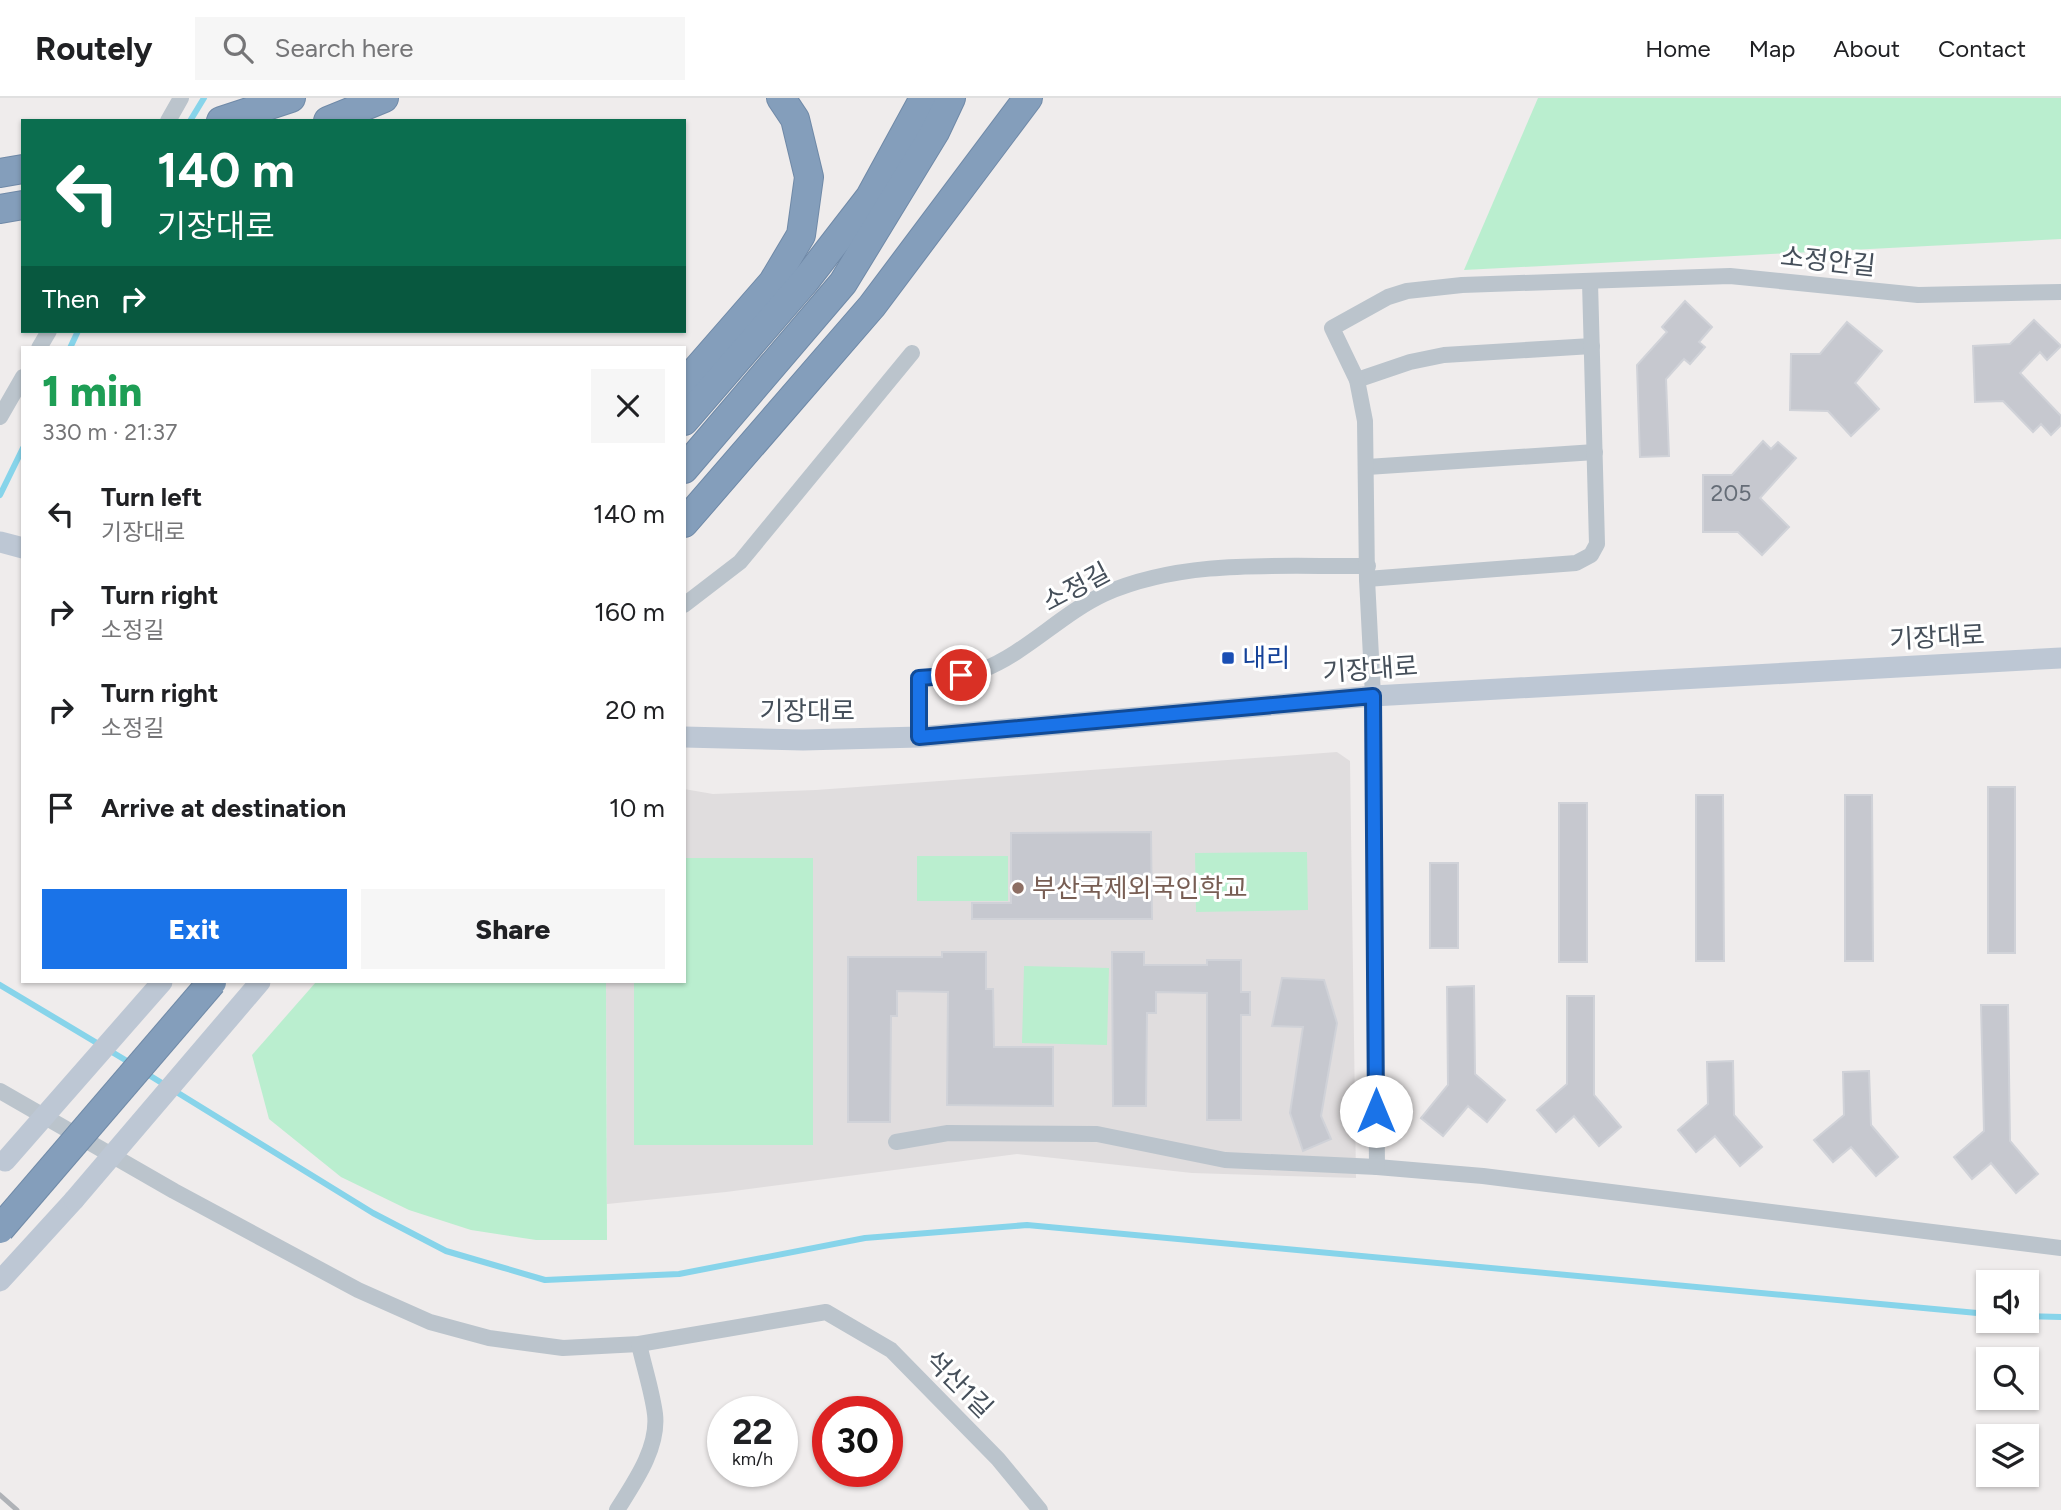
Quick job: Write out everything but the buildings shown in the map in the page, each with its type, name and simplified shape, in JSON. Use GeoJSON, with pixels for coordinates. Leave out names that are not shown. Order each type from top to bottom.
{"type":"FeatureCollection","features":[{"type":"Feature","properties":{"kind":"highway"},"geometry":{"type":"LineString","coordinates":[[227,119],[291,98]]}},
{"type":"Feature","properties":{"kind":"highway"},"geometry":{"type":"LineString","coordinates":[[334,119],[384,98]]}},
{"type":"Feature","properties":{"kind":"highway"},"geometry":{"type":"LineString","coordinates":[[686,382],[773,282],[801,235],[809,177],[795,119],[782,98]]}},
{"type":"Feature","properties":{"kind":"highway"},"geometry":{"type":"LineString","coordinates":[[686,419],[805,281],[870,197],[924,98]]}},
{"type":"Feature","properties":{"kind":"highway"},"geometry":{"type":"LineString","coordinates":[[686,466],[843,283],[935,131],[951,98]]}},
{"type":"Feature","properties":{"kind":"highway"},"geometry":{"type":"LineString","coordinates":[[686,521],[872,306],[1028,98]]}},
{"type":"Feature","properties":{"kind":"highway"},"geometry":{"type":"LineString","coordinates":[[0,173],[21,169]]}},
{"type":"Feature","properties":{"kind":"highway"},"geometry":{"type":"LineString","coordinates":[[0,209],[21,205]]}},
{"type":"Feature","properties":{"kind":"highway"},"geometry":{"type":"LineString","coordinates":[[0,1229],[211,983]]}},
{"type":"Feature","properties":{"kind":"main road"},"geometry":{"type":"LineString","coordinates":[[0,542],[21,547]]}},
{"type":"Feature","properties":{"kind":"main road","name":"기장대로"},"geometry":{"type":"LineString","coordinates":[[686,737],[803,740],[919,737],[1373,696],[2061,658]]}},
{"type":"Feature","properties":{"kind":"main road"},"geometry":{"type":"LineString","coordinates":[[2,1164],[161,983]]}},
{"type":"Feature","properties":{"kind":"main road"},"geometry":{"type":"LineString","coordinates":[[0,1281],[74,1200],[259,983]]}},
{"type":"Feature","properties":{"kind":"street"},"geometry":{"type":"LineString","coordinates":[[169,119],[181,98]]}},
{"type":"Feature","properties":{"kind":"street","name":"소정안길"},"geometry":{"type":"LineString","coordinates":[[1377,1167],[1373,696],[1366,421],[1357,380],[1332,328],[1388,297],[1434,287],[1730,276],[1918,295],[2061,292]]}},
{"type":"Feature","properties":{"kind":"street"},"geometry":{"type":"LineString","coordinates":[[1368,573],[1576,563],[1584,560],[1597,544],[1590,282]]}},
{"type":"Feature","properties":{"kind":"street"},"geometry":{"type":"LineString","coordinates":[[1357,380],[1410,362],[1444,355],[1592,346]]}},
{"type":"Feature","properties":{"kind":"street"},"geometry":{"type":"LineString","coordinates":[[686,603],[740,562],[912,354]]}},
{"type":"Feature","properties":{"kind":"street"},"geometry":{"type":"LineString","coordinates":[[0,417],[21,380]]}},
{"type":"Feature","properties":{"kind":"street"},"geometry":{"type":"LineString","coordinates":[[1367,467],[1595,452]]}},
{"type":"Feature","properties":{"kind":"street","name":"소정길"},"geometry":{"type":"LineString","coordinates":[[919,737],[919,678],[961,675],[993,665],[1104,594],[1168,575],[1207,569],[1368,573]]}},
{"type":"Feature","properties":{"kind":"street"},"geometry":{"type":"LineString","coordinates":[[0,1091],[174,1191],[332,1276],[430,1322],[489,1338],[563,1348],[639,1344],[656,1417],[652,1441],[640,1475],[617,1510]]}},
{"type":"Feature","properties":{"kind":"street"},"geometry":{"type":"LineString","coordinates":[[896,1142],[948,1133],[1097,1134],[1225,1160],[1377,1167],[1483,1176],[2061,1248]]}},
{"type":"Feature","properties":{"kind":"street","name":"석산1길"},"geometry":{"type":"LineString","coordinates":[[639,1344],[826,1312],[891,1350],[998,1459],[1040,1510]]}},
{"type":"Feature","properties":{"kind":"shaded area","name":"부산국제외국인학교"},"geometry":{"type":"Polygon","coordinates":[[[1337,752],[1350,761],[1356,1178],[1192,1173],[1017,1154],[726,1192],[607,1204],[606,983],[686,983],[686,789],[713,794],[816,790],[1337,752]]]}},
{"type":"Feature","properties":{"kind":"green space"},"geometry":{"type":"Polygon","coordinates":[[[1538,98],[2061,98],[2061,239],[1464,270],[1538,98]]]}},
{"type":"Feature","properties":{"kind":"green space"},"geometry":{"type":"Polygon","coordinates":[[[1307,852],[1308,910],[1196,912],[1195,853],[1307,852]]]}},
{"type":"Feature","properties":{"kind":"green space"},"geometry":{"type":"Polygon","coordinates":[[[917,856],[1008,856],[1008,901],[917,901],[917,856]]]}},
{"type":"Feature","properties":{"kind":"green space"},"geometry":{"type":"Polygon","coordinates":[[[686,858],[813,858],[813,1145],[634,1145],[634,983],[686,983],[686,858]]]}},
{"type":"Feature","properties":{"kind":"green space"},"geometry":{"type":"Polygon","coordinates":[[[1024,966],[1109,968],[1107,1045],[1022,1043],[1024,966]]]}},
{"type":"Feature","properties":{"kind":"green space"},"geometry":{"type":"Polygon","coordinates":[[[315,983],[606,983],[607,1240],[536,1240],[471,1230],[409,1210],[341,1177],[269,1119],[252,1055],[315,983]]]}},
{"type":"Feature","properties":{"kind":"waterway"},"geometry":{"type":"LineString","coordinates":[[191,119],[204,98]]}},
{"type":"Feature","properties":{"kind":"waterway"},"geometry":{"type":"LineString","coordinates":[[71,346],[77,333]]}},
{"type":"Feature","properties":{"kind":"waterway"},"geometry":{"type":"LineString","coordinates":[[0,495],[21,452]]}},
{"type":"Feature","properties":{"kind":"waterway"},"geometry":{"type":"LineString","coordinates":[[0,985],[132,1064]]}},
{"type":"Feature","properties":{"kind":"waterway"},"geometry":{"type":"LineString","coordinates":[[144,1072],[373,1213],[446,1251],[545,1280],[679,1274],[865,1238],[1027,1225],[1976,1313]]}},
{"type":"Feature","properties":{"kind":"waterway"},"geometry":{"type":"LineString","coordinates":[[2039,1316],[2061,1317]]}},
{"type":"Feature","properties":{"kind":"railway"},"geometry":{"type":"LineString","coordinates":[[0,1495],[17,1510]]}},
{"type":"Feature","properties":{"kind":"place","name":"내리"},"geometry":{"type":"Point","coordinates":[1228,658]}},
{"type":"Feature","properties":{"kind":"place","name":"부산국제외국인학교"},"geometry":{"type":"Point","coordinates":[1018,888]}},
{"type":"Feature","properties":{"kind":"route"},"geometry":{"type":"LineString","coordinates":[[961,675],[919,678],[919,737],[1373,696],[1376,1111]]}}]}
